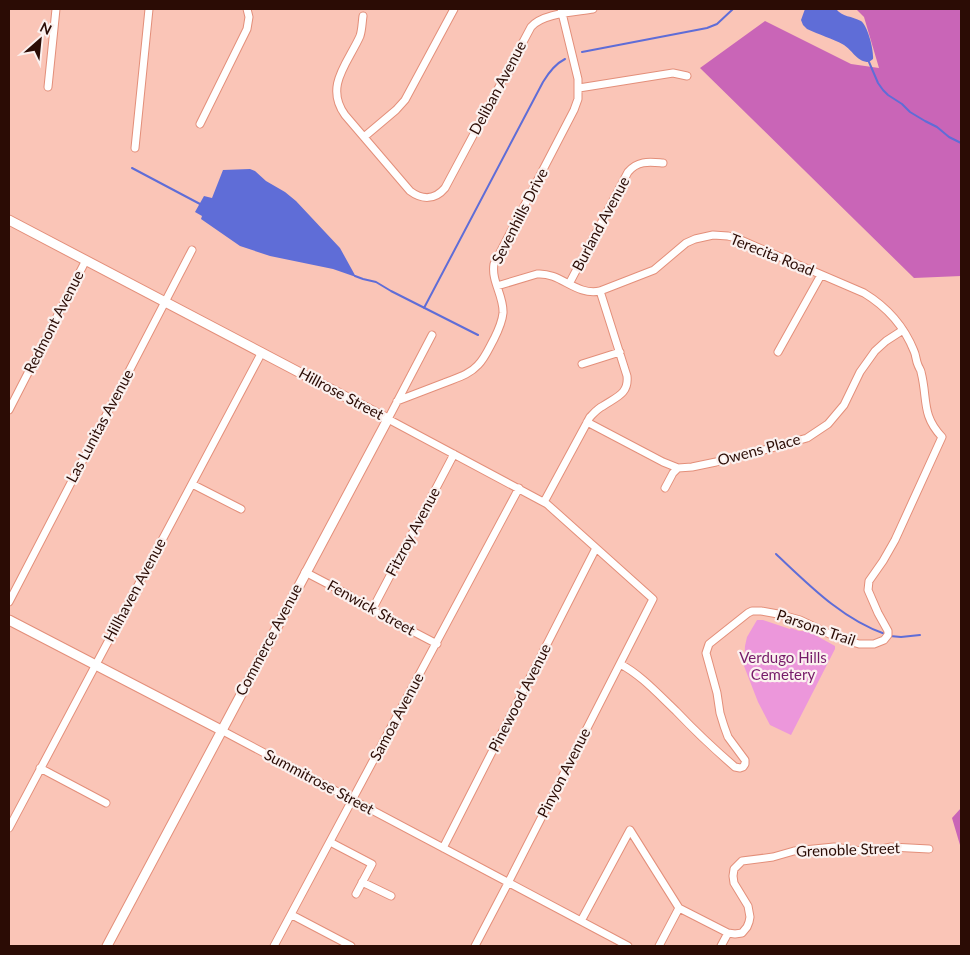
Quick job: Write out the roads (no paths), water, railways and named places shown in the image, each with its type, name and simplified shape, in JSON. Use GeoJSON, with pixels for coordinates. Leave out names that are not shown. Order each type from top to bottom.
{"type":"FeatureCollection","features":[{"type":"Feature","properties":{"kind":"street"},"geometry":{"type":"LineString","coordinates":[[48,87],[56,9]]}},
{"type":"Feature","properties":{"kind":"street"},"geometry":{"type":"LineString","coordinates":[[135,148],[149,9]]}},
{"type":"Feature","properties":{"kind":"street"},"geometry":{"type":"LineString","coordinates":[[200,124],[247,29],[249,17],[246,9]]}},
{"type":"Feature","properties":{"kind":"street"},"geometry":{"type":"LineString","coordinates":[[364,16],[361,34],[338,79],[336,89],[341,110],[364,137],[405,100],[454,9]]}},
{"type":"Feature","properties":{"kind":"street","name":"Deliban Avenue"},"geometry":{"type":"LineString","coordinates":[[364,137],[410,191],[418,196],[427,198],[436,196],[445,188],[531,26],[544,18],[562,11],[593,9]]}},
{"type":"Feature","properties":{"kind":"street","name":"Sevenhills Drive"},"geometry":{"type":"LineString","coordinates":[[397,402],[463,375],[475,368],[481,362],[500,327],[503,313],[502,301],[497,286],[494,264],[578,99],[578,79],[562,11]]}},
{"type":"Feature","properties":{"kind":"street"},"geometry":{"type":"LineString","coordinates":[[579,88],[673,73],[687,76]]}},
{"type":"Feature","properties":{"kind":"street","name":"Burland Avenue"},"geometry":{"type":"LineString","coordinates":[[569,284],[630,169],[646,162],[663,163]]}},
{"type":"Feature","properties":{"kind":"street","name":"Hillrose Street"},"geometry":{"type":"LineString","coordinates":[[9,220],[544,502],[653,598]]}},
{"type":"Feature","properties":{"kind":"street","name":"Terecita Road"},"geometry":{"type":"LineString","coordinates":[[497,286],[540,274],[552,275],[586,292],[600,291],[654,270],[686,243],[695,239],[713,235],[736,238],[864,293],[877,301],[897,321],[914,351],[921,372],[925,404],[930,420],[942,437]]}},
{"type":"Feature","properties":{"kind":"street","name":"Las Lunitas Avenue"},"geometry":{"type":"LineString","coordinates":[[9,602],[192,250]]}},
{"type":"Feature","properties":{"kind":"street","name":"Redmont Avenue"},"geometry":{"type":"LineString","coordinates":[[9,410],[86,260]]}},
{"type":"Feature","properties":{"kind":"street"},"geometry":{"type":"LineString","coordinates":[[778,352],[821,275]]}},
{"type":"Feature","properties":{"kind":"street"},"geometry":{"type":"LineString","coordinates":[[544,502],[587,422],[595,411],[625,391],[628,380],[600,291]]}},
{"type":"Feature","properties":{"kind":"street","name":"Owens Place"},"geometry":{"type":"LineString","coordinates":[[678,468],[724,460],[807,438],[828,424],[844,405],[860,372],[875,351],[903,330]]}},
{"type":"Feature","properties":{"kind":"street","name":"Commerce Avenue"},"geometry":{"type":"LineString","coordinates":[[107,946],[432,336]]}},
{"type":"Feature","properties":{"kind":"street","name":"Hillhaven Avenue"},"geometry":{"type":"LineString","coordinates":[[9,828],[262,352]]}},
{"type":"Feature","properties":{"kind":"street"},"geometry":{"type":"LineString","coordinates":[[582,364],[620,352]]}},
{"type":"Feature","properties":{"kind":"street"},"geometry":{"type":"LineString","coordinates":[[587,422],[678,468],[665,488]]}},
{"type":"Feature","properties":{"kind":"street","name":"Parsons Trail"},"geometry":{"type":"LineString","coordinates":[[620,664],[645,682],[735,767],[743,767],[745,764],[744,760],[728,737],[720,713],[717,693],[706,653],[709,644],[748,613],[756,611],[800,620],[859,644],[874,644],[884,640],[888,635],[888,631],[868,590],[869,582],[895,540],[942,437]]}},
{"type":"Feature","properties":{"kind":"street","name":"Fitzroy Avenue"},"geometry":{"type":"LineString","coordinates":[[372,610],[454,454]]}},
{"type":"Feature","properties":{"kind":"street"},"geometry":{"type":"LineString","coordinates":[[192,484],[241,510]]}},
{"type":"Feature","properties":{"kind":"street","name":"Samoa Avenue"},"geometry":{"type":"LineString","coordinates":[[274,946],[519,488]]}},
{"type":"Feature","properties":{"kind":"street","name":"Pinewood Avenue"},"geometry":{"type":"LineString","coordinates":[[443,848],[596,548]]}},
{"type":"Feature","properties":{"kind":"street","name":"Fenwick Street"},"geometry":{"type":"LineString","coordinates":[[306,572],[349,595],[372,610],[437,644]]}},
{"type":"Feature","properties":{"kind":"street","name":"Pinyon Avenue"},"geometry":{"type":"LineString","coordinates":[[475,946],[653,598]]}},
{"type":"Feature","properties":{"kind":"street","name":"Summitrose Street"},"geometry":{"type":"LineString","coordinates":[[9,620],[628,946]]}},
{"type":"Feature","properties":{"kind":"street"},"geometry":{"type":"LineString","coordinates":[[40,768],[106,803]]}},
{"type":"Feature","properties":{"kind":"street"},"geometry":{"type":"LineString","coordinates":[[581,921],[630,830],[679,908],[728,933],[721,946]]}},
{"type":"Feature","properties":{"kind":"street"},"geometry":{"type":"LineString","coordinates":[[330,842],[372,864],[356,894]]}},
{"type":"Feature","properties":{"kind":"street","name":"Grenoble Street"},"geometry":{"type":"LineString","coordinates":[[728,933],[742,933],[747,927],[750,917],[748,906],[734,883],[732,876],[736,866],[742,861],[778,856],[794,851],[834,847],[868,852],[891,847],[929,849]]}},
{"type":"Feature","properties":{"kind":"street"},"geometry":{"type":"LineString","coordinates":[[362,882],[391,896]]}},
{"type":"Feature","properties":{"kind":"street"},"geometry":{"type":"LineString","coordinates":[[660,946],[679,908]]}},
{"type":"Feature","properties":{"kind":"street"},"geometry":{"type":"LineString","coordinates":[[292,915],[351,946]]}},
{"type":"Feature","properties":{"kind":"water"},"geometry":{"type":"Polygon","coordinates":[[[805,9],[836,9],[844,15],[861,21],[870,39],[873,59],[865,62],[855,56],[844,45],[807,29],[801,20],[805,9]]]}},
{"type":"Feature","properties":{"kind":"water"},"geometry":{"type":"Polygon","coordinates":[[[250,169],[296,201],[340,248],[356,277],[333,269],[270,256],[240,246],[201,219],[202,216],[195,212],[204,196],[212,198],[223,170],[250,169]]]}},
{"type":"Feature","properties":{"kind":"waterway"},"geometry":{"type":"LineString","coordinates":[[582,52],[707,28],[717,24],[733,9]]}},
{"type":"Feature","properties":{"kind":"waterway"},"geometry":{"type":"LineString","coordinates":[[424,308],[543,82],[552,69],[565,59]]}},
{"type":"Feature","properties":{"kind":"waterway"},"geometry":{"type":"LineString","coordinates":[[869,62],[878,83],[888,95],[910,112],[961,143]]}},
{"type":"Feature","properties":{"kind":"waterway"},"geometry":{"type":"LineString","coordinates":[[132,168],[200,204]]}},
{"type":"Feature","properties":{"kind":"waterway"},"geometry":{"type":"LineString","coordinates":[[355,276],[376,282],[478,335]]}},
{"type":"Feature","properties":{"kind":"waterway"},"geometry":{"type":"LineString","coordinates":[[776,554],[840,610],[854,620],[885,634]]}},
{"type":"Feature","properties":{"kind":"waterway"},"geometry":{"type":"LineString","coordinates":[[890,636],[920,635]]}},
{"type":"Feature","properties":{"kind":"park label","name":"Verdugo Hills Cemetery"},"geometry":{"type":"Point","coordinates":[783,666]}}]}
